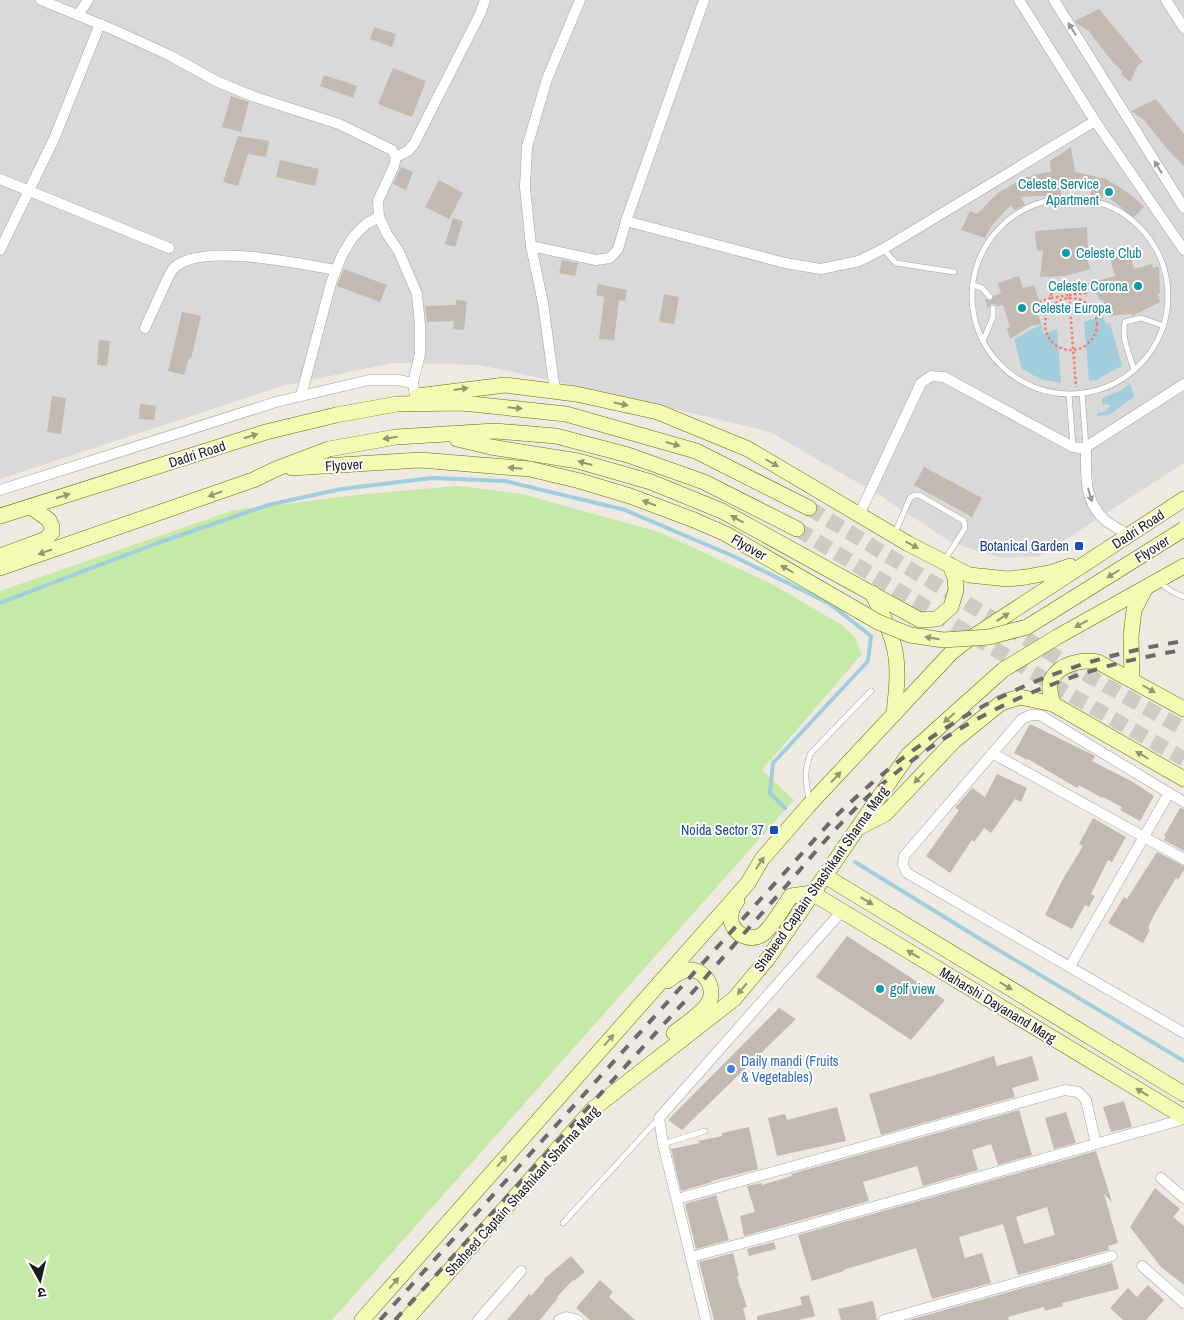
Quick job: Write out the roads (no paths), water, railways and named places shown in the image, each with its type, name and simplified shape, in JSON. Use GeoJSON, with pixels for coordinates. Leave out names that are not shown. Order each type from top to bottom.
{"type":"FeatureCollection","features":[{"type":"Feature","properties":{"kind":"main road"},"geometry":{"type":"LineString","coordinates":[[397,404],[414,390],[505,384],[576,394],[658,412],[748,449],[894,535],[969,574],[1008,579],[1026,577],[1053,572],[1091,559]]}},
{"type":"Feature","properties":{"kind":"main road"},"geometry":{"type":"LineString","coordinates":[[397,404],[462,403],[566,414],[696,451],[809,508]]}},
{"type":"Feature","properties":{"kind":"main road","name":"Dadri Road"},"geometry":{"type":"LineString","coordinates":[[0,516],[266,432],[336,415],[397,404]]}},
{"type":"Feature","properties":{"kind":"main road"},"geometry":{"type":"LineString","coordinates":[[0,568],[253,480],[328,449],[396,437],[495,431],[556,436],[628,455],[704,482],[797,529]]}},
{"type":"Feature","properties":{"kind":"main road"},"geometry":{"type":"LineString","coordinates":[[438,434],[492,447],[578,461],[651,482],[722,511],[920,620],[937,619],[950,607],[956,590],[955,578],[947,563]]}},
{"type":"Feature","properties":{"kind":"main road","name":"Flyover"},"geometry":{"type":"LineString","coordinates":[[276,469],[420,460],[530,470],[580,481],[630,496],[726,534],[878,622],[910,635],[943,640],[989,637],[1027,627],[1184,529]]}},
{"type":"Feature","properties":{"kind":"main road","name":"Dadri Road"},"geometry":{"type":"LineString","coordinates":[[1091,559],[1184,499]]}},
{"type":"Feature","properties":{"kind":"main road"},"geometry":{"type":"LineString","coordinates":[[0,556],[46,538],[52,532],[49,520],[31,507]]}},
{"type":"Feature","properties":{"kind":"main road"},"geometry":{"type":"LineString","coordinates":[[812,893],[791,896],[762,934],[757,937],[744,936],[734,929],[730,917],[732,911],[762,859],[936,668],[962,644],[1091,559]]}},
{"type":"Feature","properties":{"kind":"main road","name":"Shaheed Captain Shashikant Sharma Marg"},"geometry":{"type":"LineString","coordinates":[[406,1320],[593,1109],[734,999],[769,957],[908,755],[1003,670],[1057,637],[1184,566]]}},
{"type":"Feature","properties":{"kind":"main road"},"geometry":{"type":"LineString","coordinates":[[1132,679],[1131,636],[1134,610],[1145,589]]}},
{"type":"Feature","properties":{"kind":"main road"},"geometry":{"type":"LineString","coordinates":[[872,593],[896,652],[897,684],[894,714]]}},
{"type":"Feature","properties":{"kind":"main road"},"geometry":{"type":"LineString","coordinates":[[1053,704],[1050,690],[1051,680],[1060,670],[1078,661],[1087,660],[1098,662],[1132,679],[1184,709]]}},
{"type":"Feature","properties":{"kind":"main road"},"geometry":{"type":"LineString","coordinates":[[858,828],[885,814],[954,740],[1001,703],[1020,697],[1053,704],[1184,780]]}},
{"type":"Feature","properties":{"kind":"main road","name":"Maharshi Dayanand Marg"},"geometry":{"type":"LineString","coordinates":[[825,876],[1184,1094]]}},
{"type":"Feature","properties":{"kind":"main road"},"geometry":{"type":"LineString","coordinates":[[362,1320],[748,883]]}},
{"type":"Feature","properties":{"kind":"main road","name":"Maharshi Dayanand Marg"},"geometry":{"type":"LineString","coordinates":[[812,893],[1184,1118]]}},
{"type":"Feature","properties":{"kind":"main road"},"geometry":{"type":"LineString","coordinates":[[593,1109],[661,1044],[708,1004],[711,990],[706,977],[693,970],[686,970],[679,972],[646,998]]}},
{"type":"Feature","properties":{"kind":"street"},"geometry":{"type":"LineString","coordinates":[[0,490],[276,402],[369,380],[398,380],[414,390],[420,354],[417,294],[399,252],[386,234],[379,217],[378,201],[394,166],[396,157],[392,150],[339,124],[256,97],[218,82],[169,55],[41,0]]}},
{"type":"Feature","properties":{"kind":"street"},"geometry":{"type":"LineString","coordinates":[[78,15],[88,0]]}},
{"type":"Feature","properties":{"kind":"street"},"geometry":{"type":"LineString","coordinates":[[396,157],[408,151],[414,144],[480,14],[485,0]]}},
{"type":"Feature","properties":{"kind":"street"},"geometry":{"type":"LineString","coordinates":[[555,391],[544,303],[530,246],[525,187],[527,147],[547,79],[580,0]]}},
{"type":"Feature","properties":{"kind":"street"},"geometry":{"type":"LineString","coordinates":[[530,246],[596,260],[610,258],[618,249],[626,221],[704,0]]}},
{"type":"Feature","properties":{"kind":"street"},"geometry":{"type":"LineString","coordinates":[[1019,0],[1095,121],[1184,250]]}},
{"type":"Feature","properties":{"kind":"street"},"geometry":{"type":"LineString","coordinates":[[1054,0],[1184,208]]}},
{"type":"Feature","properties":{"kind":"street"},"geometry":{"type":"LineString","coordinates":[[1166,0],[1184,28]]}},
{"type":"Feature","properties":{"kind":"street"},"geometry":{"type":"LineString","coordinates":[[0,250],[54,139],[100,24]]}},
{"type":"Feature","properties":{"kind":"street"},"geometry":{"type":"LineString","coordinates":[[626,221],[776,260],[821,269],[859,261],[883,249],[1095,121]]}},
{"type":"Feature","properties":{"kind":"street"},"geometry":{"type":"LineString","coordinates":[[0,179],[169,248]]}},
{"type":"Feature","properties":{"kind":"street"},"geometry":{"type":"LineString","coordinates":[[301,396],[336,270],[342,255],[353,237],[366,224],[379,217]]}},
{"type":"Feature","properties":{"kind":"street"},"geometry":{"type":"LineString","coordinates":[[145,328],[172,270],[180,263],[191,259],[213,255],[238,256],[336,270]]}},
{"type":"Feature","properties":{"kind":"street"},"geometry":{"type":"LineString","coordinates":[[859,515],[921,383],[931,376],[944,377],[1073,447],[1080,448],[1184,384]]}},
{"type":"Feature","properties":{"kind":"street"},"geometry":{"type":"LineString","coordinates":[[1086,446],[1086,481],[1091,501],[1104,519],[1128,536]]}},
{"type":"Feature","properties":{"kind":"street"},"geometry":{"type":"LineString","coordinates":[[1184,802],[1040,715],[1031,715],[1022,719],[904,856],[903,865],[907,873],[1184,1033]]}},
{"type":"Feature","properties":{"kind":"street"},"geometry":{"type":"LineString","coordinates":[[992,754],[1184,859]]}},
{"type":"Feature","properties":{"kind":"street"},"geometry":{"type":"LineString","coordinates":[[1070,966],[1169,793]]}},
{"type":"Feature","properties":{"kind":"street"},"geometry":{"type":"LineString","coordinates":[[706,1320],[663,1144],[659,1118],[842,911]]}},
{"type":"Feature","properties":{"kind":"street"},"geometry":{"type":"LineString","coordinates":[[677,1199],[1065,1090],[1078,1092],[1086,1100],[1096,1144]]}},
{"type":"Feature","properties":{"kind":"street"},"geometry":{"type":"LineString","coordinates":[[691,1257],[1184,1118]]}},
{"type":"Feature","properties":{"kind":"street"},"geometry":{"type":"LineString","coordinates":[[1161,1178],[1184,1198]]}},
{"type":"Feature","properties":{"kind":"street"},"geometry":{"type":"LineString","coordinates":[[884,1320],[1112,1256]]}},
{"type":"Feature","properties":{"kind":"street"},"geometry":{"type":"LineString","coordinates":[[1142,1266],[1184,1303]]}},
{"type":"Feature","properties":{"kind":"street"},"geometry":{"type":"LineString","coordinates":[[478,1320],[521,1271]]}},
{"type":"Feature","properties":{"kind":"street"},"geometry":{"type":"LineString","coordinates":[[559,1320],[566,1317],[578,1320]]}},
{"type":"Feature","properties":{"kind":"lane"},"geometry":{"type":"LineString","coordinates":[[1049,200],[1076,201],[1117,207],[1146,230],[1155,246],[1168,275],[1167,316],[1159,342],[1141,365],[1120,381],[1091,392],[1054,394],[1022,384],[1011,376],[999,363],[983,341],[972,321],[970,309],[972,285],[979,256],[988,240],[1001,223],[1024,207],[1049,200]]}},
{"type":"Feature","properties":{"kind":"lane"},"geometry":{"type":"LineString","coordinates":[[883,249],[896,263],[954,272]]}},
{"type":"Feature","properties":{"kind":"lane"},"geometry":{"type":"LineString","coordinates":[[972,285],[982,288],[990,297]]}},
{"type":"Feature","properties":{"kind":"lane"},"geometry":{"type":"LineString","coordinates":[[983,341],[993,317],[993,308]]}},
{"type":"Feature","properties":{"kind":"lane"},"geometry":{"type":"LineString","coordinates":[[1134,370],[1123,330],[1125,322],[1141,318],[1164,326]]}},
{"type":"Feature","properties":{"kind":"lane"},"geometry":{"type":"LineString","coordinates":[[1079,393],[1086,446]]}},
{"type":"Feature","properties":{"kind":"lane"},"geometry":{"type":"LineString","coordinates":[[1069,394],[1073,447]]}},
{"type":"Feature","properties":{"kind":"lane"},"geometry":{"type":"LineString","coordinates":[[894,535],[910,498],[919,495],[964,521],[965,528],[947,563]]}},
{"type":"Feature","properties":{"kind":"lane"},"geometry":{"type":"LineString","coordinates":[[1158,581],[1184,598]]}},
{"type":"Feature","properties":{"kind":"lane"},"geometry":{"type":"LineString","coordinates":[[810,805],[805,778],[806,765],[811,753],[871,692]]}},
{"type":"Feature","properties":{"kind":"lane"},"geometry":{"type":"LineString","coordinates":[[563,1223],[659,1118]]}},
{"type":"Feature","properties":{"kind":"lane"},"geometry":{"type":"LineString","coordinates":[[663,1144],[705,1131]]}},
{"type":"Feature","properties":{"kind":"water"},"geometry":{"type":"Polygon","coordinates":[[[1103,316],[1106,324],[1110,323],[1122,366],[1096,380],[1089,381],[1084,322],[1103,316]]]}},
{"type":"Feature","properties":{"kind":"water"},"geometry":{"type":"Polygon","coordinates":[[[1042,324],[1043,334],[1057,329],[1061,383],[1040,379],[1022,369],[1014,339],[1042,324]]]}},
{"type":"Feature","properties":{"kind":"water"},"geometry":{"type":"Polygon","coordinates":[[[1130,384],[1134,397],[1109,415],[1097,416],[1097,413],[1104,412],[1112,405],[1102,404],[1102,398],[1122,390],[1130,384]]]}},
{"type":"Feature","properties":{"kind":"waterway"},"geometry":{"type":"LineString","coordinates":[[0,603],[155,544],[268,505],[341,489],[432,478],[505,481],[625,510],[733,556],[830,604],[871,636],[868,661],[773,763],[770,793],[785,808]]}},
{"type":"Feature","properties":{"kind":"waterway"},"geometry":{"type":"LineString","coordinates":[[855,862],[1184,1061]]}},
{"type":"Feature","properties":{"kind":"tunnel"},"geometry":{"type":"LineString","coordinates":[[809,508],[1073,667],[1184,729]]}},
{"type":"Feature","properties":{"kind":"tunnel"},"geometry":{"type":"LineString","coordinates":[[797,529],[1062,690],[1184,759]]}},
{"type":"Feature","properties":{"kind":"railway"},"geometry":{"type":"LineString","coordinates":[[380,1320],[834,818],[873,783],[912,751],[952,724],[994,700],[1038,680],[1084,664],[1133,651],[1184,641]]}},
{"type":"Feature","properties":{"kind":"railway"},"geometry":{"type":"LineString","coordinates":[[395,1320],[685,1001],[833,832],[862,802],[896,772],[971,722],[1053,684],[1139,658],[1184,650]]}},
{"type":"Feature","properties":{"kind":"place","name":"Celeste Service Apartment"},"geometry":{"type":"Point","coordinates":[1109,192]}},
{"type":"Feature","properties":{"kind":"place","name":"Celeste Club"},"geometry":{"type":"Point","coordinates":[1066,253]}},
{"type":"Feature","properties":{"kind":"place","name":"Celeste Corona"},"geometry":{"type":"Point","coordinates":[1138,286]}},
{"type":"Feature","properties":{"kind":"place","name":"Celeste Europa"},"geometry":{"type":"Point","coordinates":[1022,308]}},
{"type":"Feature","properties":{"kind":"place","name":"Botanical Garden"},"geometry":{"type":"Point","coordinates":[1079,546]}},
{"type":"Feature","properties":{"kind":"place","name":"Noida Sector 37"},"geometry":{"type":"Point","coordinates":[774,830]}},
{"type":"Feature","properties":{"kind":"place","name":"golf view"},"geometry":{"type":"Point","coordinates":[880,989]}},
{"type":"Feature","properties":{"kind":"place","name":"Daily mandi (Fruits & Vegetables)"},"geometry":{"type":"Point","coordinates":[731,1069]}}]}
